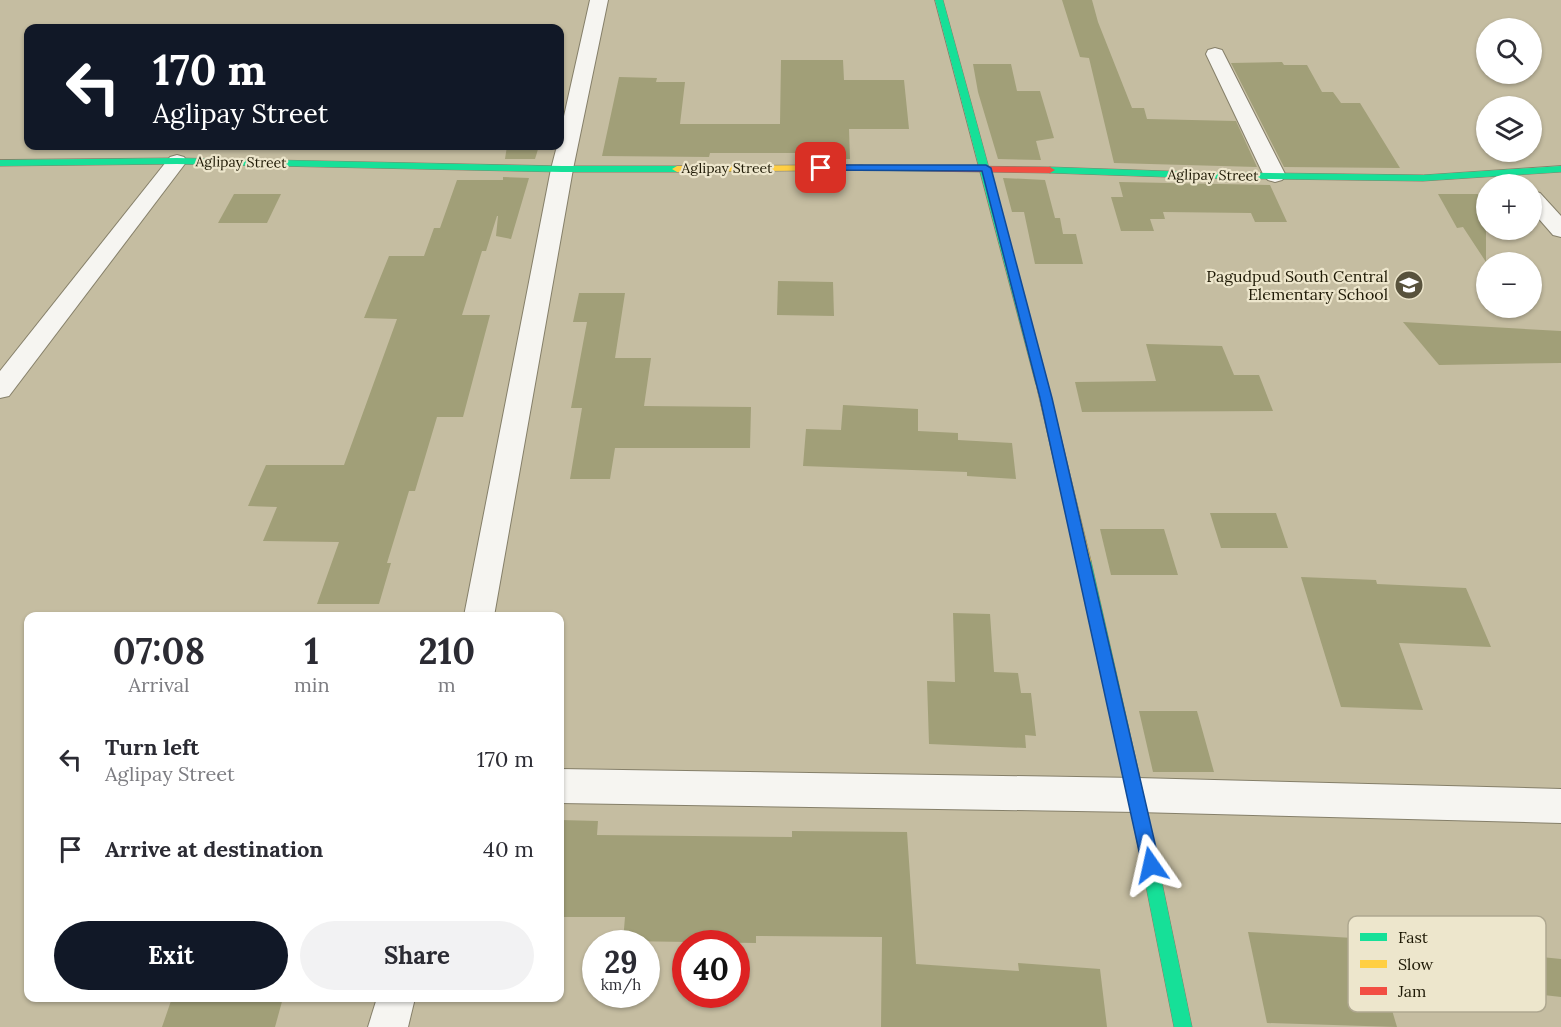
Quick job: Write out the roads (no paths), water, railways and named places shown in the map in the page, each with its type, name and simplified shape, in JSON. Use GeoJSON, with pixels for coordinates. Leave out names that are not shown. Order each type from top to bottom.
{"type":"FeatureCollection","features":[{"type":"Feature","properties":{"kind":"street"},"geometry":{"type":"LineString","coordinates":[[480,612],[562,169],[599,0]]}},
{"type":"Feature","properties":{"kind":"street"},"geometry":{"type":"LineString","coordinates":[[939,0],[1046,398],[1137,795],[1183,1027]]}},
{"type":"Feature","properties":{"kind":"street"},"geometry":{"type":"LineString","coordinates":[[1215,54],[1275,176]]}},
{"type":"Feature","properties":{"kind":"street"},"geometry":{"type":"LineString","coordinates":[[0,389],[177,161]]}},
{"type":"Feature","properties":{"kind":"street","name":"Aglipay Street"},"geometry":{"type":"LineString","coordinates":[[0,163],[177,161],[562,169],[986,168],[1476,179]]}},
{"type":"Feature","properties":{"kind":"street","name":"Aglipay Street"},"geometry":{"type":"LineString","coordinates":[[1538,174],[1561,169]]}},
{"type":"Feature","properties":{"kind":"street"},"geometry":{"type":"LineString","coordinates":[[1542,209],[1561,230]]}},
{"type":"Feature","properties":{"kind":"street"},"geometry":{"type":"LineString","coordinates":[[564,786],[1137,795],[1561,806]]}},
{"type":"Feature","properties":{"kind":"street"},"geometry":{"type":"LineString","coordinates":[[388,1027],[395,1002]]}},
{"type":"Feature","properties":{"kind":"place","name":"Pagudpud South Central Elementary School"},"geometry":{"type":"Point","coordinates":[1409,285]}}]}
